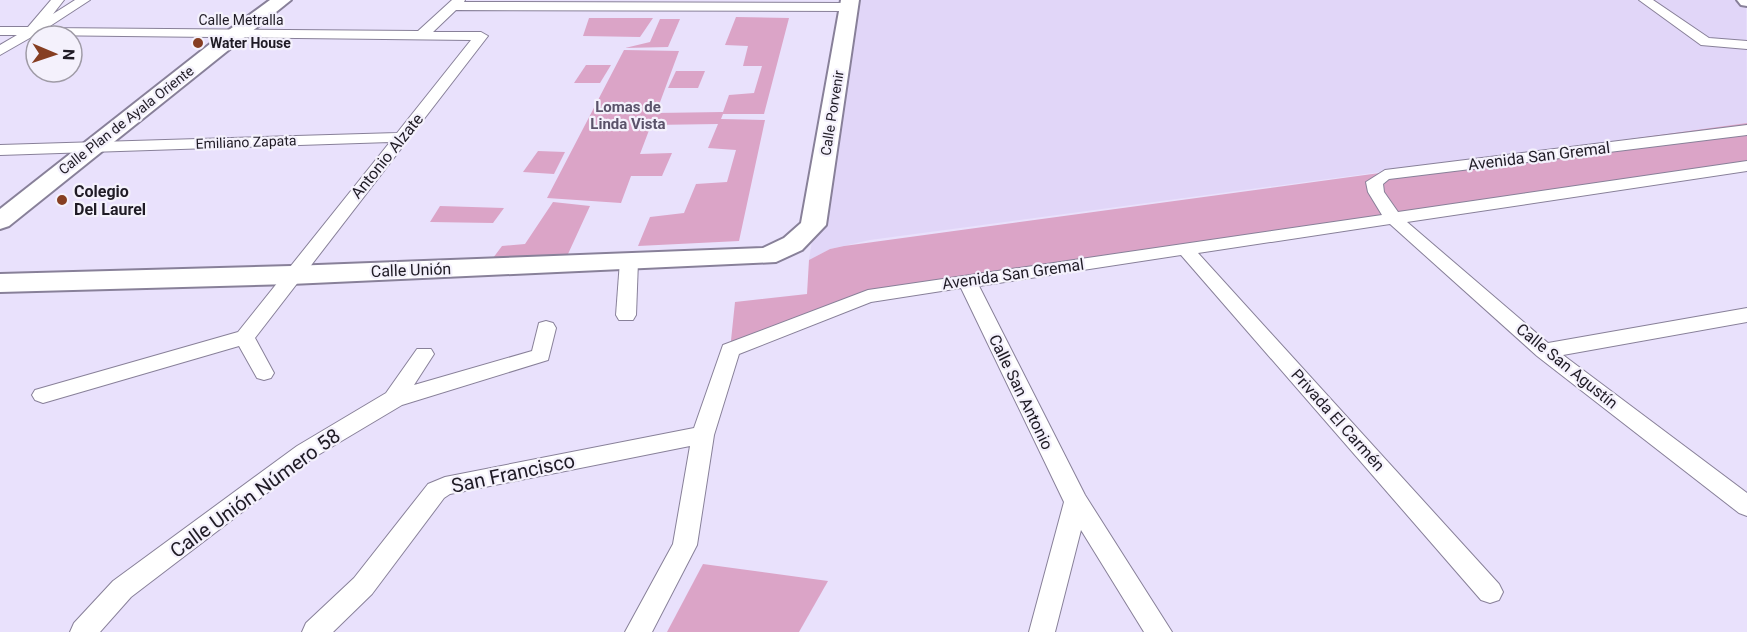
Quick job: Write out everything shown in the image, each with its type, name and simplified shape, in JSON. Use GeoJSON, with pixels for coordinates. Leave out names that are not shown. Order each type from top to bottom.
{"type":"FeatureCollection","features":[{"type":"Feature","properties":{"kind":"street"},"geometry":{"type":"LineString","coordinates":[[38,24],[58,0]]}},
{"type":"Feature","properties":{"kind":"street"},"geometry":{"type":"LineString","coordinates":[[45,24],[84,0]]}},
{"type":"Feature","properties":{"kind":"street","name":"Calle Plan de Ayala Oriente"},"geometry":{"type":"LineString","coordinates":[[0,221],[234,34],[282,0]]}},
{"type":"Feature","properties":{"kind":"street"},"geometry":{"type":"LineString","coordinates":[[1646,0],[1706,42],[1747,45]]}},
{"type":"Feature","properties":{"kind":"street"},"geometry":{"type":"LineString","coordinates":[[421,36],[456,3],[532,8],[667,3],[849,4]]}},
{"type":"Feature","properties":{"kind":"street","name":"Calle Porvenir"},"geometry":{"type":"LineString","coordinates":[[813,225],[849,4]]}},
{"type":"Feature","properties":{"kind":"street","name":"Calle Metralla"},"geometry":{"type":"LineString","coordinates":[[0,31],[24,33]]}},
{"type":"Feature","properties":{"kind":"street","name":"Calle Metralla"},"geometry":{"type":"LineString","coordinates":[[84,33],[481,36]]}},
{"type":"Feature","properties":{"kind":"street","name":"Antonio Alzate"},"geometry":{"type":"LineString","coordinates":[[291,275],[481,36]]}},
{"type":"Feature","properties":{"kind":"street"},"geometry":{"type":"LineString","coordinates":[[0,51],[24,37]]}},
{"type":"Feature","properties":{"kind":"street","name":"Avenida San Gremal"},"geometry":{"type":"LineString","coordinates":[[1393,218],[1376,192],[1374,182],[1385,175],[1747,130]]}},
{"type":"Feature","properties":{"kind":"street","name":"Emiliano Zapata"},"geometry":{"type":"LineString","coordinates":[[0,150],[402,137]]}},
{"type":"Feature","properties":{"kind":"street","name":"Avenida San Gremal"},"geometry":{"type":"LineString","coordinates":[[703,435],[730,350],[868,296],[1747,166]]}},
{"type":"Feature","properties":{"kind":"street","name":"Calle San Agustín"},"geometry":{"type":"LineString","coordinates":[[1393,218],[1544,351],[1747,506]]}},
{"type":"Feature","properties":{"kind":"street","name":"Calle Unión"},"geometry":{"type":"LineString","coordinates":[[0,284],[291,275],[767,255],[793,244],[813,225]]}},
{"type":"Feature","properties":{"kind":"street","name":"Privada El Carmén"},"geometry":{"type":"LineString","coordinates":[[1185,249],[1490,592]]}},
{"type":"Feature","properties":{"kind":"street"},"geometry":{"type":"LineString","coordinates":[[626,315],[629,261]]}},
{"type":"Feature","properties":{"kind":"street"},"geometry":{"type":"LineString","coordinates":[[43,395],[245,337],[291,275]]}},
{"type":"Feature","properties":{"kind":"street","name":"Calle San Antonio"},"geometry":{"type":"LineString","coordinates":[[966,281],[1076,502],[1159,632]]}},
{"type":"Feature","properties":{"kind":"street"},"geometry":{"type":"LineString","coordinates":[[1544,351],[1747,315]]}},
{"type":"Feature","properties":{"kind":"street"},"geometry":{"type":"LineString","coordinates":[[394,399],[542,356],[546,328]]}},
{"type":"Feature","properties":{"kind":"street"},"geometry":{"type":"LineString","coordinates":[[245,337],[264,374]]}},
{"type":"Feature","properties":{"kind":"street","name":"Calle Unión Número 58"},"geometry":{"type":"LineString","coordinates":[[83,632],[122,589],[305,452],[394,399],[424,354]]}},
{"type":"Feature","properties":{"kind":"street"},"geometry":{"type":"LineString","coordinates":[[638,632],[685,544],[703,435]]}},
{"type":"Feature","properties":{"kind":"street","name":"San Francisco"},"geometry":{"type":"LineString","coordinates":[[315,632],[363,586],[436,491],[445,486],[703,435]]}},
{"type":"Feature","properties":{"kind":"street"},"geometry":{"type":"LineString","coordinates":[[1042,632],[1076,502]]}},
{"type":"Feature","properties":{"kind":"shaded area"},"geometry":{"type":"Polygon","coordinates":[[[850,0],[1746,0],[1747,123],[870,240],[830,249],[809,260],[850,0]]]}},
{"type":"Feature","properties":{"kind":"shaded area"},"geometry":{"type":"Polygon","coordinates":[[[736,17],[789,18],[764,114],[723,114],[721,119],[765,120],[739,241],[638,246],[650,217],[684,213],[696,184],[727,182],[736,150],[708,148],[718,124],[651,125],[640,154],[672,153],[662,176],[631,176],[621,203],[547,198],[624,50],[679,51],[656,113],[723,112],[729,95],[754,93],[762,66],[743,66],[748,46],[725,45],[736,17]]]}},
{"type":"Feature","properties":{"kind":"shaded area"},"geometry":{"type":"Polygon","coordinates":[[[589,18],[653,18],[640,37],[583,36],[589,18]]]}},
{"type":"Feature","properties":{"kind":"shaded area"},"geometry":{"type":"Polygon","coordinates":[[[660,19],[680,19],[668,47],[625,48],[650,42],[660,19]]]}},
{"type":"Feature","properties":{"kind":"shaded area"},"geometry":{"type":"Polygon","coordinates":[[[586,65],[611,65],[600,83],[574,83],[586,65]]]}},
{"type":"Feature","properties":{"kind":"shaded area"},"geometry":{"type":"Polygon","coordinates":[[[676,71],[705,71],[698,88],[668,88],[676,71]]]}},
{"type":"Feature","properties":{"kind":"shaded area"},"geometry":{"type":"Polygon","coordinates":[[[1747,123],[1747,166],[868,296],[730,350],[735,302],[807,294],[809,260],[830,249],[1747,123]]]}},
{"type":"Feature","properties":{"kind":"shaded area"},"geometry":{"type":"Polygon","coordinates":[[[538,151],[565,152],[554,174],[523,172],[538,151]]]}},
{"type":"Feature","properties":{"kind":"shaded area"},"geometry":{"type":"Polygon","coordinates":[[[553,202],[590,206],[568,254],[493,258],[502,246],[525,244],[553,202]]]}},
{"type":"Feature","properties":{"kind":"shaded area"},"geometry":{"type":"Polygon","coordinates":[[[440,206],[504,208],[493,223],[430,222],[440,206]]]}},
{"type":"Feature","properties":{"kind":"shaded area"},"geometry":{"type":"Polygon","coordinates":[[[703,564],[828,581],[799,632],[667,632],[703,564]]]}},
{"type":"Feature","properties":{"kind":"place","name":"Water House"},"geometry":{"type":"Point","coordinates":[198,43]}},
{"type":"Feature","properties":{"kind":"place","name":"Colegio Del Laurel"},"geometry":{"type":"Point","coordinates":[62,200]}},
{"type":"Feature","properties":{"kind":"district","name":"Lomas de Linda Vista"},"geometry":{"type":"Point","coordinates":[628,116]}}]}
